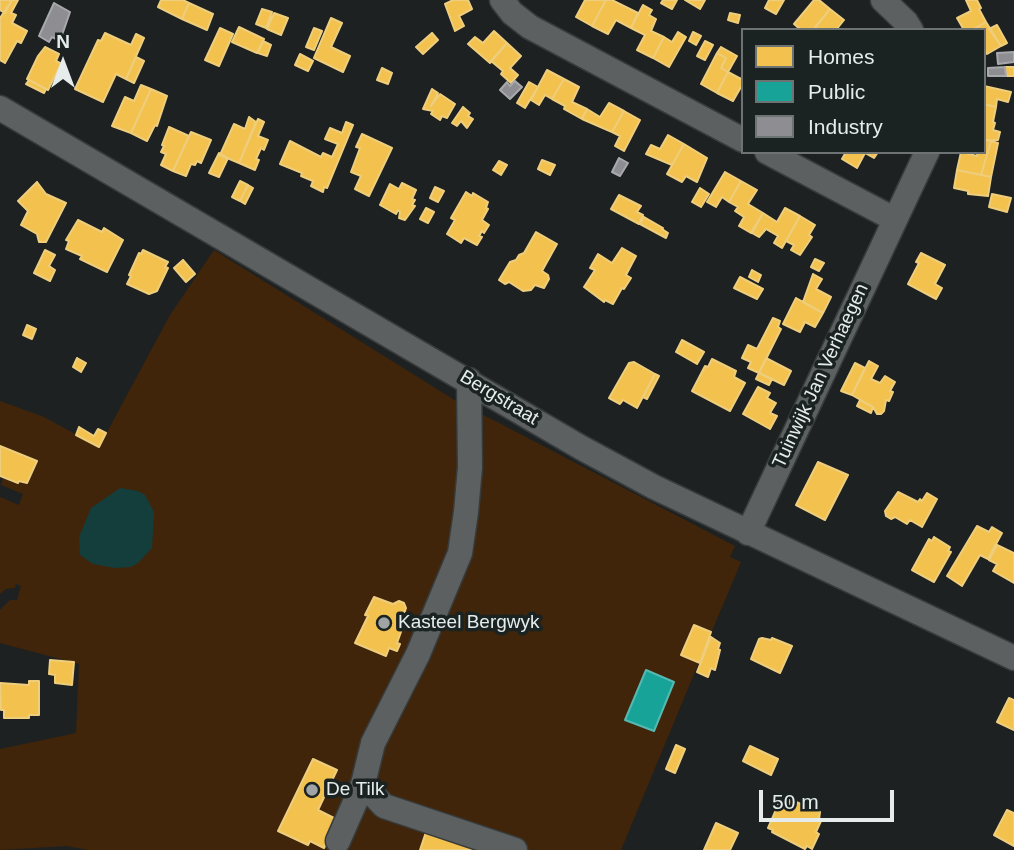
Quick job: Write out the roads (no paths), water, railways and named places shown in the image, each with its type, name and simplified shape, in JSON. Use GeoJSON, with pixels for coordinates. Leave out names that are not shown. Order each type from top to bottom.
{"type":"FeatureCollection","features":[{"type":"Feature","properties":{"kind":"street"},"geometry":{"type":"LineString","coordinates":[[502,0],[512,13],[530,27],[741,139]]}},
{"type":"Feature","properties":{"kind":"street"},"geometry":{"type":"LineString","coordinates":[[883,0],[910,28]]}},
{"type":"Feature","properties":{"kind":"street","name":"Bergstraat"},"geometry":{"type":"LineString","coordinates":[[0,108],[644,482],[1014,658]]}},
{"type":"Feature","properties":{"kind":"street"},"geometry":{"type":"LineString","coordinates":[[771,154],[894,219]]}},
{"type":"Feature","properties":{"kind":"street","name":"Tuinwijk Jan Verhaegen"},"geometry":{"type":"LineString","coordinates":[[748,533],[926,154]]}},
{"type":"Feature","properties":{"kind":"street"},"geometry":{"type":"LineString","coordinates":[[338,841],[363,784],[373,743],[418,654],[460,553],[470,467],[469,380]]}},
{"type":"Feature","properties":{"kind":"street"},"geometry":{"type":"LineString","coordinates":[[363,784],[384,806],[515,850]]}},
{"type":"Feature","properties":{"kind":"water"},"geometry":{"type":"Polygon","coordinates":[[[120,488],[145,495],[154,512],[152,548],[131,567],[115,568],[93,564],[80,555],[79,537],[91,508],[120,488]]]}},
{"type":"Feature","properties":{"kind":"place","name":"Kasteel Bergwyk"},"geometry":{"type":"Point","coordinates":[384,623]}},
{"type":"Feature","properties":{"kind":"place","name":"De Tilk"},"geometry":{"type":"Point","coordinates":[312,790]}}]}
